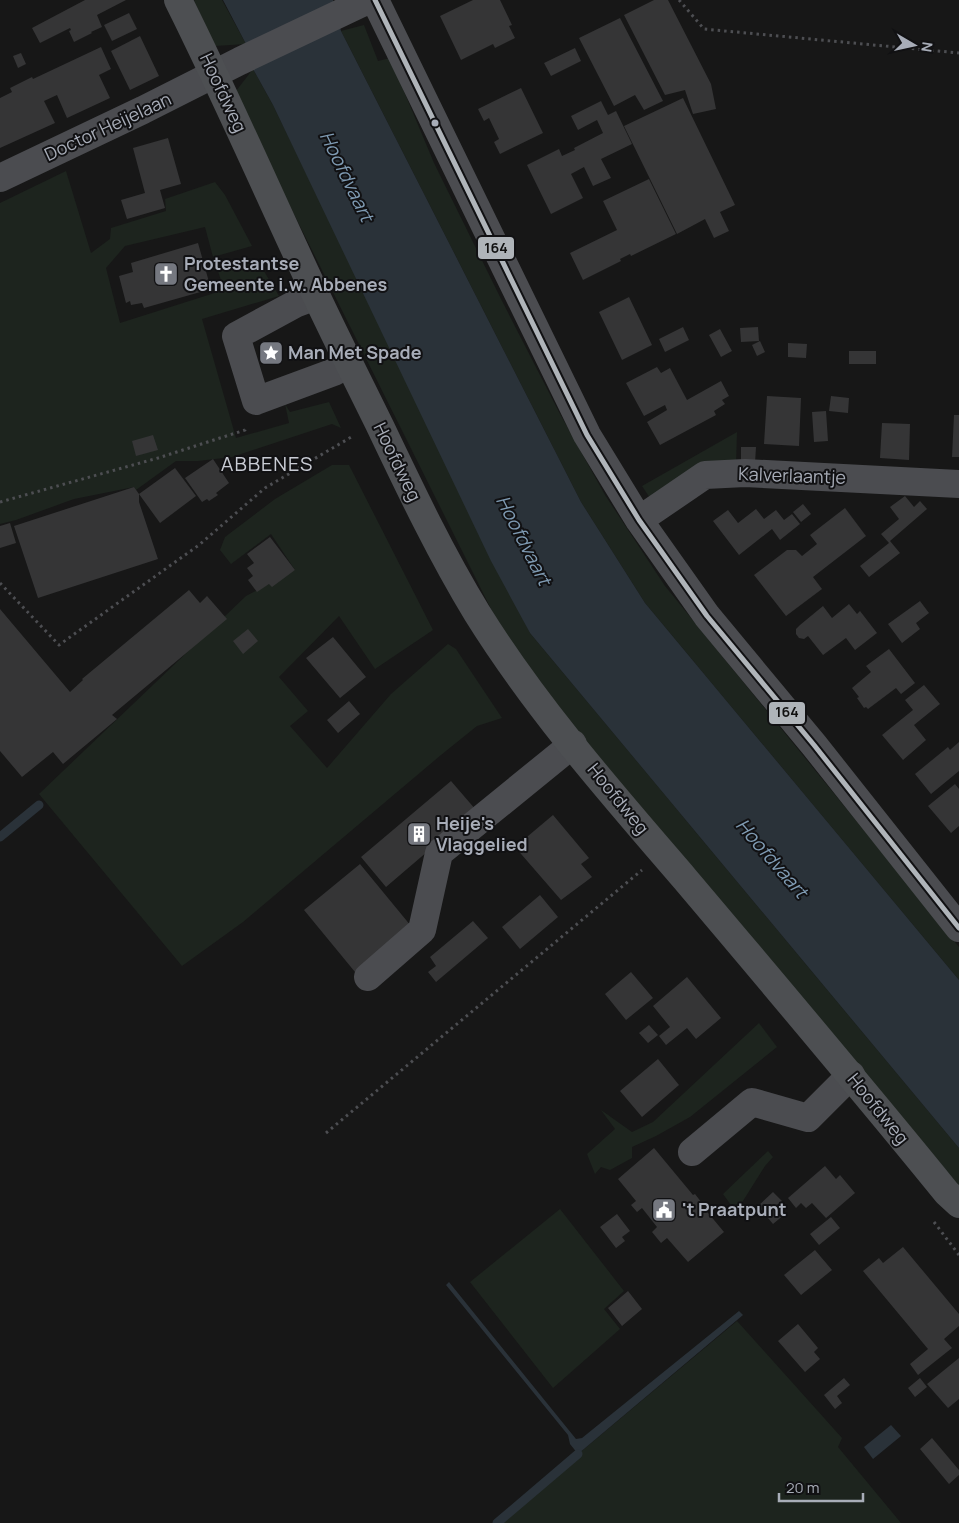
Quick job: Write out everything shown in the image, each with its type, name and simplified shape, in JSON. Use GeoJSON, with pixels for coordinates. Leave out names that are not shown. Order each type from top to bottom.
{"type":"FeatureCollection","features":[{"type":"Feature","properties":{"kind":"main road","name":"Hoofdweg"},"geometry":{"type":"LineString","coordinates":[[178,0],[216,75],[316,296],[431,532],[478,613],[520,676],[573,744],[953,1199],[959,1223]]}},
{"type":"Feature","properties":{"kind":"street"},"geometry":{"type":"LineString","coordinates":[[374,0],[587,435],[639,520],[708,616],[959,928]]}},
{"type":"Feature","properties":{"kind":"street","name":"Doctor Heijelaan"},"geometry":{"type":"LineString","coordinates":[[0,178],[216,75],[240,61],[356,5]]}},
{"type":"Feature","properties":{"kind":"street"},"geometry":{"type":"LineString","coordinates":[[316,296],[297,303],[236,336],[256,401],[334,372],[349,364]]}},
{"type":"Feature","properties":{"kind":"street","name":"Kalverlaantje"},"geometry":{"type":"LineString","coordinates":[[639,520],[705,475],[745,473],[959,484]]}},
{"type":"Feature","properties":{"kind":"street"},"geometry":{"type":"LineString","coordinates":[[368,977],[422,930],[439,853],[573,744]]}},
{"type":"Feature","properties":{"kind":"street"},"geometry":{"type":"LineString","coordinates":[[692,1152],[752,1102],[808,1118],[851,1075]]}},
{"type":"Feature","properties":{"kind":"path"},"geometry":{"type":"LineString","coordinates":[[680,0],[704,29],[959,53]]}},
{"type":"Feature","properties":{"kind":"path"},"geometry":{"type":"LineString","coordinates":[[0,502],[158,458],[245,430],[256,401]]}},
{"type":"Feature","properties":{"kind":"path"},"geometry":{"type":"LineString","coordinates":[[0,583],[59,645],[198,545],[266,488],[363,431],[380,426]]}},
{"type":"Feature","properties":{"kind":"path"},"geometry":{"type":"LineString","coordinates":[[326,1133],[662,852]]}},
{"type":"Feature","properties":{"kind":"shaded area"},"geometry":{"type":"Polygon","coordinates":[[[195,0],[222,0],[246,44],[215,46],[195,0]]]}},
{"type":"Feature","properties":{"kind":"shaded area"},"geometry":{"type":"Polygon","coordinates":[[[364,25],[378,61],[390,58],[434,163],[560,414],[605,495],[665,586],[959,947],[959,980],[645,603],[581,502],[341,31],[364,25]]]}},
{"type":"Feature","properties":{"kind":"shaded area"},"geometry":{"type":"Polygon","coordinates":[[[253,69],[273,105],[530,633],[959,1148],[959,1186],[516,659],[253,132],[236,91],[253,69]]]}},
{"type":"Feature","properties":{"kind":"shaded area"},"geometry":{"type":"Polygon","coordinates":[[[66,171],[91,253],[110,239],[111,228],[166,211],[165,199],[215,182],[225,195],[252,246],[213,257],[205,227],[125,246],[106,268],[120,323],[224,290],[217,268],[256,258],[279,296],[202,319],[236,438],[289,423],[285,404],[290,412],[329,402],[341,428],[332,424],[232,457],[198,461],[176,461],[136,490],[134,487],[74,499],[0,524],[0,203],[66,171]]]}},
{"type":"Feature","properties":{"kind":"shaded area"},"geometry":{"type":"Polygon","coordinates":[[[737,432],[736,465],[650,498],[642,486],[737,432]]]}},
{"type":"Feature","properties":{"kind":"shaded area"},"geometry":{"type":"Polygon","coordinates":[[[332,465],[349,465],[433,630],[375,669],[339,616],[279,677],[308,711],[290,726],[327,768],[391,694],[448,644],[456,649],[502,718],[477,726],[243,922],[182,966],[39,794],[246,596],[295,570],[271,534],[231,564],[220,550],[225,537],[275,499],[332,465]]]}},
{"type":"Feature","properties":{"kind":"shaded area"},"geometry":{"type":"Polygon","coordinates":[[[759,1023],[777,1047],[690,1117],[632,1147],[632,1158],[610,1170],[601,1167],[595,1174],[587,1154],[615,1129],[601,1110],[632,1132],[653,1122],[759,1023]]]}},
{"type":"Feature","properties":{"kind":"shaded area"},"geometry":{"type":"Polygon","coordinates":[[[768,1151],[773,1157],[765,1166],[736,1212],[723,1194],[768,1151]]]}},
{"type":"Feature","properties":{"kind":"shaded area"},"geometry":{"type":"Polygon","coordinates":[[[560,1209],[624,1291],[604,1309],[620,1329],[553,1388],[470,1282],[560,1209]]]}},
{"type":"Feature","properties":{"kind":"shaded area"},"geometry":{"type":"Polygon","coordinates":[[[737,1321],[842,1438],[838,1447],[901,1523],[502,1523],[578,1454],[737,1321]]]}},
{"type":"Feature","properties":{"kind":"water","name":"Hoofdvaart"},"geometry":{"type":"Polygon","coordinates":[[[223,0],[333,0],[341,31],[581,502],[645,603],[959,980],[959,1148],[530,633],[491,561],[273,105],[253,69],[246,44],[223,0]]]}},
{"type":"Feature","properties":{"kind":"water"},"geometry":{"type":"Polygon","coordinates":[[[449,1282],[576,1439],[582,1438],[739,1311],[743,1315],[578,1454],[570,1444],[568,1435],[446,1285],[449,1282]]]}},
{"type":"Feature","properties":{"kind":"water"},"geometry":{"type":"Polygon","coordinates":[[[891,1425],[901,1436],[873,1459],[864,1447],[891,1425]]]}},
{"type":"Feature","properties":{"kind":"building"},"geometry":{"type":"Polygon","coordinates":[[[85,0],[126,0],[97,15],[102,27],[74,42],[69,31],[71,30],[70,28],[40,43],[32,28],[85,0]]]}},
{"type":"Feature","properties":{"kind":"building"},"geometry":{"type":"Polygon","coordinates":[[[473,0],[500,0],[512,25],[509,26],[515,38],[495,48],[493,44],[461,60],[440,16],[473,0]]]}},
{"type":"Feature","properties":{"kind":"building"},"geometry":{"type":"Polygon","coordinates":[[[654,0],[668,0],[711,84],[716,109],[693,114],[685,90],[665,95],[624,15],[654,0]]]}},
{"type":"Feature","properties":{"kind":"building"},"geometry":{"type":"Polygon","coordinates":[[[129,13],[137,29],[112,41],[104,25],[129,13]]]}},
{"type":"Feature","properties":{"kind":"building"},"geometry":{"type":"Polygon","coordinates":[[[620,18],[663,101],[644,110],[635,95],[614,106],[579,38],[620,18]]]}},
{"type":"Feature","properties":{"kind":"building"},"geometry":{"type":"Polygon","coordinates":[[[140,36],[159,76],[130,90],[111,51],[140,36]]]}},
{"type":"Feature","properties":{"kind":"building"},"geometry":{"type":"Polygon","coordinates":[[[101,47],[111,69],[99,75],[110,98],[67,118],[57,95],[44,101],[55,123],[0,148],[0,98],[12,92],[10,88],[101,47]]]}},
{"type":"Feature","properties":{"kind":"building"},"geometry":{"type":"Polygon","coordinates":[[[575,48],[581,61],[551,76],[544,63],[575,48]]]}},
{"type":"Feature","properties":{"kind":"building"},"geometry":{"type":"Polygon","coordinates":[[[21,53],[26,64],[18,68],[13,56],[21,53]]]}},
{"type":"Feature","properties":{"kind":"building"},"geometry":{"type":"Polygon","coordinates":[[[521,88],[543,133],[500,154],[494,142],[499,139],[489,118],[484,121],[478,109],[521,88]]]}},
{"type":"Feature","properties":{"kind":"building"},"geometry":{"type":"Polygon","coordinates":[[[683,98],[735,205],[720,212],[729,231],[714,238],[705,219],[677,234],[624,126],[683,98]]]}},
{"type":"Feature","properties":{"kind":"building"},"geometry":{"type":"Polygon","coordinates":[[[601,101],[608,115],[616,111],[632,144],[601,159],[611,178],[593,186],[584,167],[571,174],[583,198],[551,214],[527,165],[559,149],[562,156],[603,133],[597,120],[578,130],[571,116],[601,101]]]}},
{"type":"Feature","properties":{"kind":"building"},"geometry":{"type":"Polygon","coordinates":[[[168,138],[181,184],[160,190],[165,208],[127,219],[121,200],[145,193],[133,148],[168,138]]]}},
{"type":"Feature","properties":{"kind":"building"},"geometry":{"type":"Polygon","coordinates":[[[649,179],[676,234],[631,256],[630,254],[620,259],[621,261],[583,280],[570,253],[617,230],[603,201],[649,179]]]}},
{"type":"Feature","properties":{"kind":"building","name":"Protestantse Gemeente i.w. Abbenes"},"geometry":{"type":"Polygon","coordinates":[[[198,243],[211,289],[144,308],[142,303],[131,305],[130,301],[126,303],[119,276],[133,272],[131,263],[198,243]]]}},
{"type":"Feature","properties":{"kind":"building"},"geometry":{"type":"Polygon","coordinates":[[[629,297],[652,345],[622,360],[599,312],[629,297]]]}},
{"type":"Feature","properties":{"kind":"building"},"geometry":{"type":"Polygon","coordinates":[[[683,327],[689,340],[665,352],[659,339],[683,327]]]}},
{"type":"Feature","properties":{"kind":"building"},"geometry":{"type":"Polygon","coordinates":[[[758,327],[759,341],[741,342],[740,328],[758,327]]]}},
{"type":"Feature","properties":{"kind":"building"},"geometry":{"type":"Polygon","coordinates":[[[720,329],[732,351],[721,357],[709,335],[720,329]]]}},
{"type":"Feature","properties":{"kind":"building"},"geometry":{"type":"Polygon","coordinates":[[[760,341],[765,352],[757,356],[752,345],[760,341]]]}},
{"type":"Feature","properties":{"kind":"building"},"geometry":{"type":"Polygon","coordinates":[[[788,343],[807,344],[806,358],[788,357],[788,343]]]}},
{"type":"Feature","properties":{"kind":"building"},"geometry":{"type":"Polygon","coordinates":[[[849,351],[876,351],[876,364],[849,364],[849,351]]]}},
{"type":"Feature","properties":{"kind":"building"},"geometry":{"type":"Polygon","coordinates":[[[657,367],[661,373],[670,368],[687,400],[721,381],[729,396],[722,400],[725,404],[714,411],[716,415],[660,445],[647,422],[667,410],[665,405],[644,416],[626,383],[657,367]]]}},
{"type":"Feature","properties":{"kind":"building"},"geometry":{"type":"Polygon","coordinates":[[[767,396],[801,398],[799,446],[764,444],[767,396]]]}},
{"type":"Feature","properties":{"kind":"building"},"geometry":{"type":"Polygon","coordinates":[[[831,396],[849,398],[848,413],[829,411],[831,396]]]}},
{"type":"Feature","properties":{"kind":"building"},"geometry":{"type":"Polygon","coordinates":[[[826,411],[828,441],[814,442],[812,412],[826,411]]]}},
{"type":"Feature","properties":{"kind":"building"},"geometry":{"type":"Polygon","coordinates":[[[954,415],[959,415],[959,457],[952,457],[954,415]]]}},
{"type":"Feature","properties":{"kind":"building"},"geometry":{"type":"Polygon","coordinates":[[[882,423],[910,424],[909,460],[880,458],[882,423]]]}},
{"type":"Feature","properties":{"kind":"building"},"geometry":{"type":"Polygon","coordinates":[[[153,435],[158,450],[136,456],[132,441],[153,435]]]}},
{"type":"Feature","properties":{"kind":"building"},"geometry":{"type":"Polygon","coordinates":[[[741,447],[756,447],[755,463],[741,462],[741,447]]]}},
{"type":"Feature","properties":{"kind":"building"},"geometry":{"type":"Polygon","coordinates":[[[213,459],[229,483],[216,493],[218,495],[209,501],[207,499],[202,502],[185,478],[213,459]]]}},
{"type":"Feature","properties":{"kind":"building"},"geometry":{"type":"Polygon","coordinates":[[[175,468],[196,496],[160,523],[139,494],[175,468]]]}},
{"type":"Feature","properties":{"kind":"building"},"geometry":{"type":"Polygon","coordinates":[[[134,487],[139,494],[139,502],[158,559],[38,598],[14,526],[134,487]]]}},
{"type":"Feature","properties":{"kind":"building"},"geometry":{"type":"Polygon","coordinates":[[[905,496],[914,507],[920,501],[927,509],[890,541],[900,553],[869,577],[860,566],[889,543],[881,534],[899,519],[890,507],[905,496]]]}},
{"type":"Feature","properties":{"kind":"building"},"geometry":{"type":"Polygon","coordinates":[[[803,504],[811,514],[801,522],[793,512],[803,504]]]}},
{"type":"Feature","properties":{"kind":"building"},"geometry":{"type":"Polygon","coordinates":[[[845,508],[866,536],[813,577],[822,589],[786,616],[754,575],[787,550],[796,550],[802,556],[817,544],[810,535],[845,508]]]}},
{"type":"Feature","properties":{"kind":"building"},"geometry":{"type":"Polygon","coordinates":[[[756,509],[764,519],[776,510],[784,520],[792,514],[800,524],[780,540],[772,529],[739,555],[713,521],[728,510],[738,523],[756,509]]]}},
{"type":"Feature","properties":{"kind":"building"},"geometry":{"type":"Polygon","coordinates":[[[10,523],[16,543],[0,548],[0,526],[10,523]]]}},
{"type":"Feature","properties":{"kind":"building"},"geometry":{"type":"Polygon","coordinates":[[[270,537],[295,570],[272,587],[269,584],[257,592],[248,580],[253,576],[247,568],[254,563],[247,554],[270,537]]]}},
{"type":"Feature","properties":{"kind":"building"},"geometry":{"type":"Polygon","coordinates":[[[189,590],[200,603],[207,596],[227,619],[112,715],[117,719],[63,764],[53,752],[22,777],[0,751],[0,609],[70,692],[82,679],[189,590]]]}},
{"type":"Feature","properties":{"kind":"building"},"geometry":{"type":"Polygon","coordinates":[[[920,601],[929,613],[916,623],[920,629],[902,643],[888,624],[920,601]]]}},
{"type":"Feature","properties":{"kind":"building"},"geometry":{"type":"Polygon","coordinates":[[[849,604],[857,614],[860,611],[877,633],[855,650],[846,638],[823,655],[808,636],[804,639],[799,638],[796,634],[796,629],[823,606],[832,618],[849,604]]]}},
{"type":"Feature","properties":{"kind":"building"},"geometry":{"type":"Polygon","coordinates":[[[248,629],[258,641],[243,654],[233,641],[248,629]]]}},
{"type":"Feature","properties":{"kind":"building"},"geometry":{"type":"Polygon","coordinates":[[[333,637],[366,677],[340,698],[306,658],[333,637]]]}},
{"type":"Feature","properties":{"kind":"building"},"geometry":{"type":"Polygon","coordinates":[[[889,649],[915,683],[901,694],[896,688],[868,709],[864,708],[852,688],[871,672],[866,666],[889,649]]]}},
{"type":"Feature","properties":{"kind":"building"},"geometry":{"type":"Polygon","coordinates":[[[924,685],[940,704],[914,725],[926,740],[903,760],[882,735],[913,710],[905,700],[924,685]]]}},
{"type":"Feature","properties":{"kind":"building"},"geometry":{"type":"Polygon","coordinates":[[[349,701],[360,714],[338,733],[327,720],[349,701]]]}},
{"type":"Feature","properties":{"kind":"building"},"geometry":{"type":"Polygon","coordinates":[[[959,742],[959,771],[931,794],[915,774],[948,747],[950,750],[959,742]]]}},
{"type":"Feature","properties":{"kind":"building","name":"Heije's Vlaggelied"},"geometry":{"type":"Polygon","coordinates":[[[451,781],[476,810],[386,887],[361,857],[451,781]]]}},
{"type":"Feature","properties":{"kind":"building"},"geometry":{"type":"Polygon","coordinates":[[[955,784],[959,789],[959,826],[951,833],[928,806],[955,784]]]}},
{"type":"Feature","properties":{"kind":"building"},"geometry":{"type":"Polygon","coordinates":[[[553,815],[589,858],[581,864],[592,877],[561,900],[515,847],[553,815]]]}},
{"type":"Feature","properties":{"kind":"building"},"geometry":{"type":"Polygon","coordinates":[[[360,864],[411,926],[355,972],[304,910],[360,864]]]}},
{"type":"Feature","properties":{"kind":"building"},"geometry":{"type":"Polygon","coordinates":[[[540,895],[558,917],[520,949],[502,927],[540,895]]]}},
{"type":"Feature","properties":{"kind":"building"},"geometry":{"type":"Polygon","coordinates":[[[473,921],[488,938],[436,982],[428,972],[436,966],[430,957],[473,921]]]}},
{"type":"Feature","properties":{"kind":"building"},"geometry":{"type":"Polygon","coordinates":[[[631,972],[653,998],[626,1020],[605,994],[631,972]]]}},
{"type":"Feature","properties":{"kind":"building"},"geometry":{"type":"Polygon","coordinates":[[[687,977],[721,1018],[696,1039],[687,1028],[666,1045],[659,1036],[670,1027],[653,1006],[687,977]]]}},
{"type":"Feature","properties":{"kind":"building"},"geometry":{"type":"Polygon","coordinates":[[[649,1025],[658,1035],[648,1043],[639,1033],[649,1025]]]}},
{"type":"Feature","properties":{"kind":"building"},"geometry":{"type":"Polygon","coordinates":[[[658,1059],[679,1085],[642,1117],[620,1091],[658,1059]]]}},
{"type":"Feature","properties":{"kind":"building"},"geometry":{"type":"Polygon","coordinates":[[[654,1148],[693,1195],[695,1194],[724,1232],[688,1262],[667,1238],[661,1243],[652,1232],[657,1227],[642,1208],[637,1212],[631,1205],[636,1201],[618,1179],[654,1148]]]}},
{"type":"Feature","properties":{"kind":"building"},"geometry":{"type":"Polygon","coordinates":[[[825,1166],[836,1179],[840,1175],[855,1193],[826,1218],[812,1203],[806,1208],[801,1203],[796,1208],[788,1198],[825,1166]]]}},
{"type":"Feature","properties":{"kind":"building"},"geometry":{"type":"Polygon","coordinates":[[[773,1192],[782,1201],[777,1205],[785,1214],[773,1224],[758,1206],[773,1192]]]}},
{"type":"Feature","properties":{"kind":"building"},"geometry":{"type":"Polygon","coordinates":[[[617,1214],[630,1231],[622,1237],[625,1241],[616,1248],[600,1227],[617,1214]]]}},
{"type":"Feature","properties":{"kind":"building"},"geometry":{"type":"Polygon","coordinates":[[[831,1217],[840,1228],[819,1245],[810,1234],[831,1217]]]}},
{"type":"Feature","properties":{"kind":"building"},"geometry":{"type":"Polygon","coordinates":[[[903,1247],[959,1314],[959,1326],[944,1339],[952,1348],[918,1375],[910,1364],[928,1349],[863,1271],[879,1258],[883,1263],[903,1247]]]}},
{"type":"Feature","properties":{"kind":"building"},"geometry":{"type":"Polygon","coordinates":[[[815,1250],[832,1270],[801,1295],[784,1275],[815,1250]]]}},
{"type":"Feature","properties":{"kind":"building"},"geometry":{"type":"Polygon","coordinates":[[[628,1291],[642,1309],[622,1326],[608,1308],[628,1291]]]}},
{"type":"Feature","properties":{"kind":"building"},"geometry":{"type":"Polygon","coordinates":[[[798,1324],[818,1348],[814,1352],[820,1359],[805,1372],[778,1341],[798,1324]]]}},
{"type":"Feature","properties":{"kind":"building"},"geometry":{"type":"Polygon","coordinates":[[[959,1358],[959,1399],[948,1408],[927,1384],[959,1358]]]}},
{"type":"Feature","properties":{"kind":"building"},"geometry":{"type":"Polygon","coordinates":[[[844,1378],[850,1385],[837,1396],[842,1403],[835,1409],[824,1395],[844,1378]]]}},
{"type":"Feature","properties":{"kind":"building"},"geometry":{"type":"Polygon","coordinates":[[[920,1378],[927,1387],[915,1397],[908,1388],[920,1378]]]}},
{"type":"Feature","properties":{"kind":"building"},"geometry":{"type":"Polygon","coordinates":[[[932,1438],[959,1470],[959,1475],[949,1484],[920,1449],[932,1438]]]}},
{"type":"Feature","properties":{"kind":"waterway"},"geometry":{"type":"LineString","coordinates":[[0,837],[39,805]]}},
{"type":"Feature","properties":{"kind":"waterway"},"geometry":{"type":"LineString","coordinates":[[497,1523],[578,1454]]}},
{"type":"Feature","properties":{"kind":"transit line","name":"164"},"geometry":{"type":"LineString","coordinates":[[375,0],[587,435],[639,520],[707,616],[814,745],[959,928]]}},
{"type":"Feature","properties":{"kind":"place","name":"Protestantse Gemeente i.w. Abbenes"},"geometry":{"type":"Point","coordinates":[166,274]}},
{"type":"Feature","properties":{"kind":"place","name":"Man Met Spade"},"geometry":{"type":"Point","coordinates":[271,353]}},
{"type":"Feature","properties":{"kind":"place","name":"Heije's Vlaggelied"},"geometry":{"type":"Point","coordinates":[419,834]}},
{"type":"Feature","properties":{"kind":"place","name":"'t Praatpunt"},"geometry":{"type":"Point","coordinates":[664,1210]}},
{"type":"Feature","properties":{"kind":"district","name":"ABBENES"},"geometry":{"type":"Point","coordinates":[267,464]}}]}
